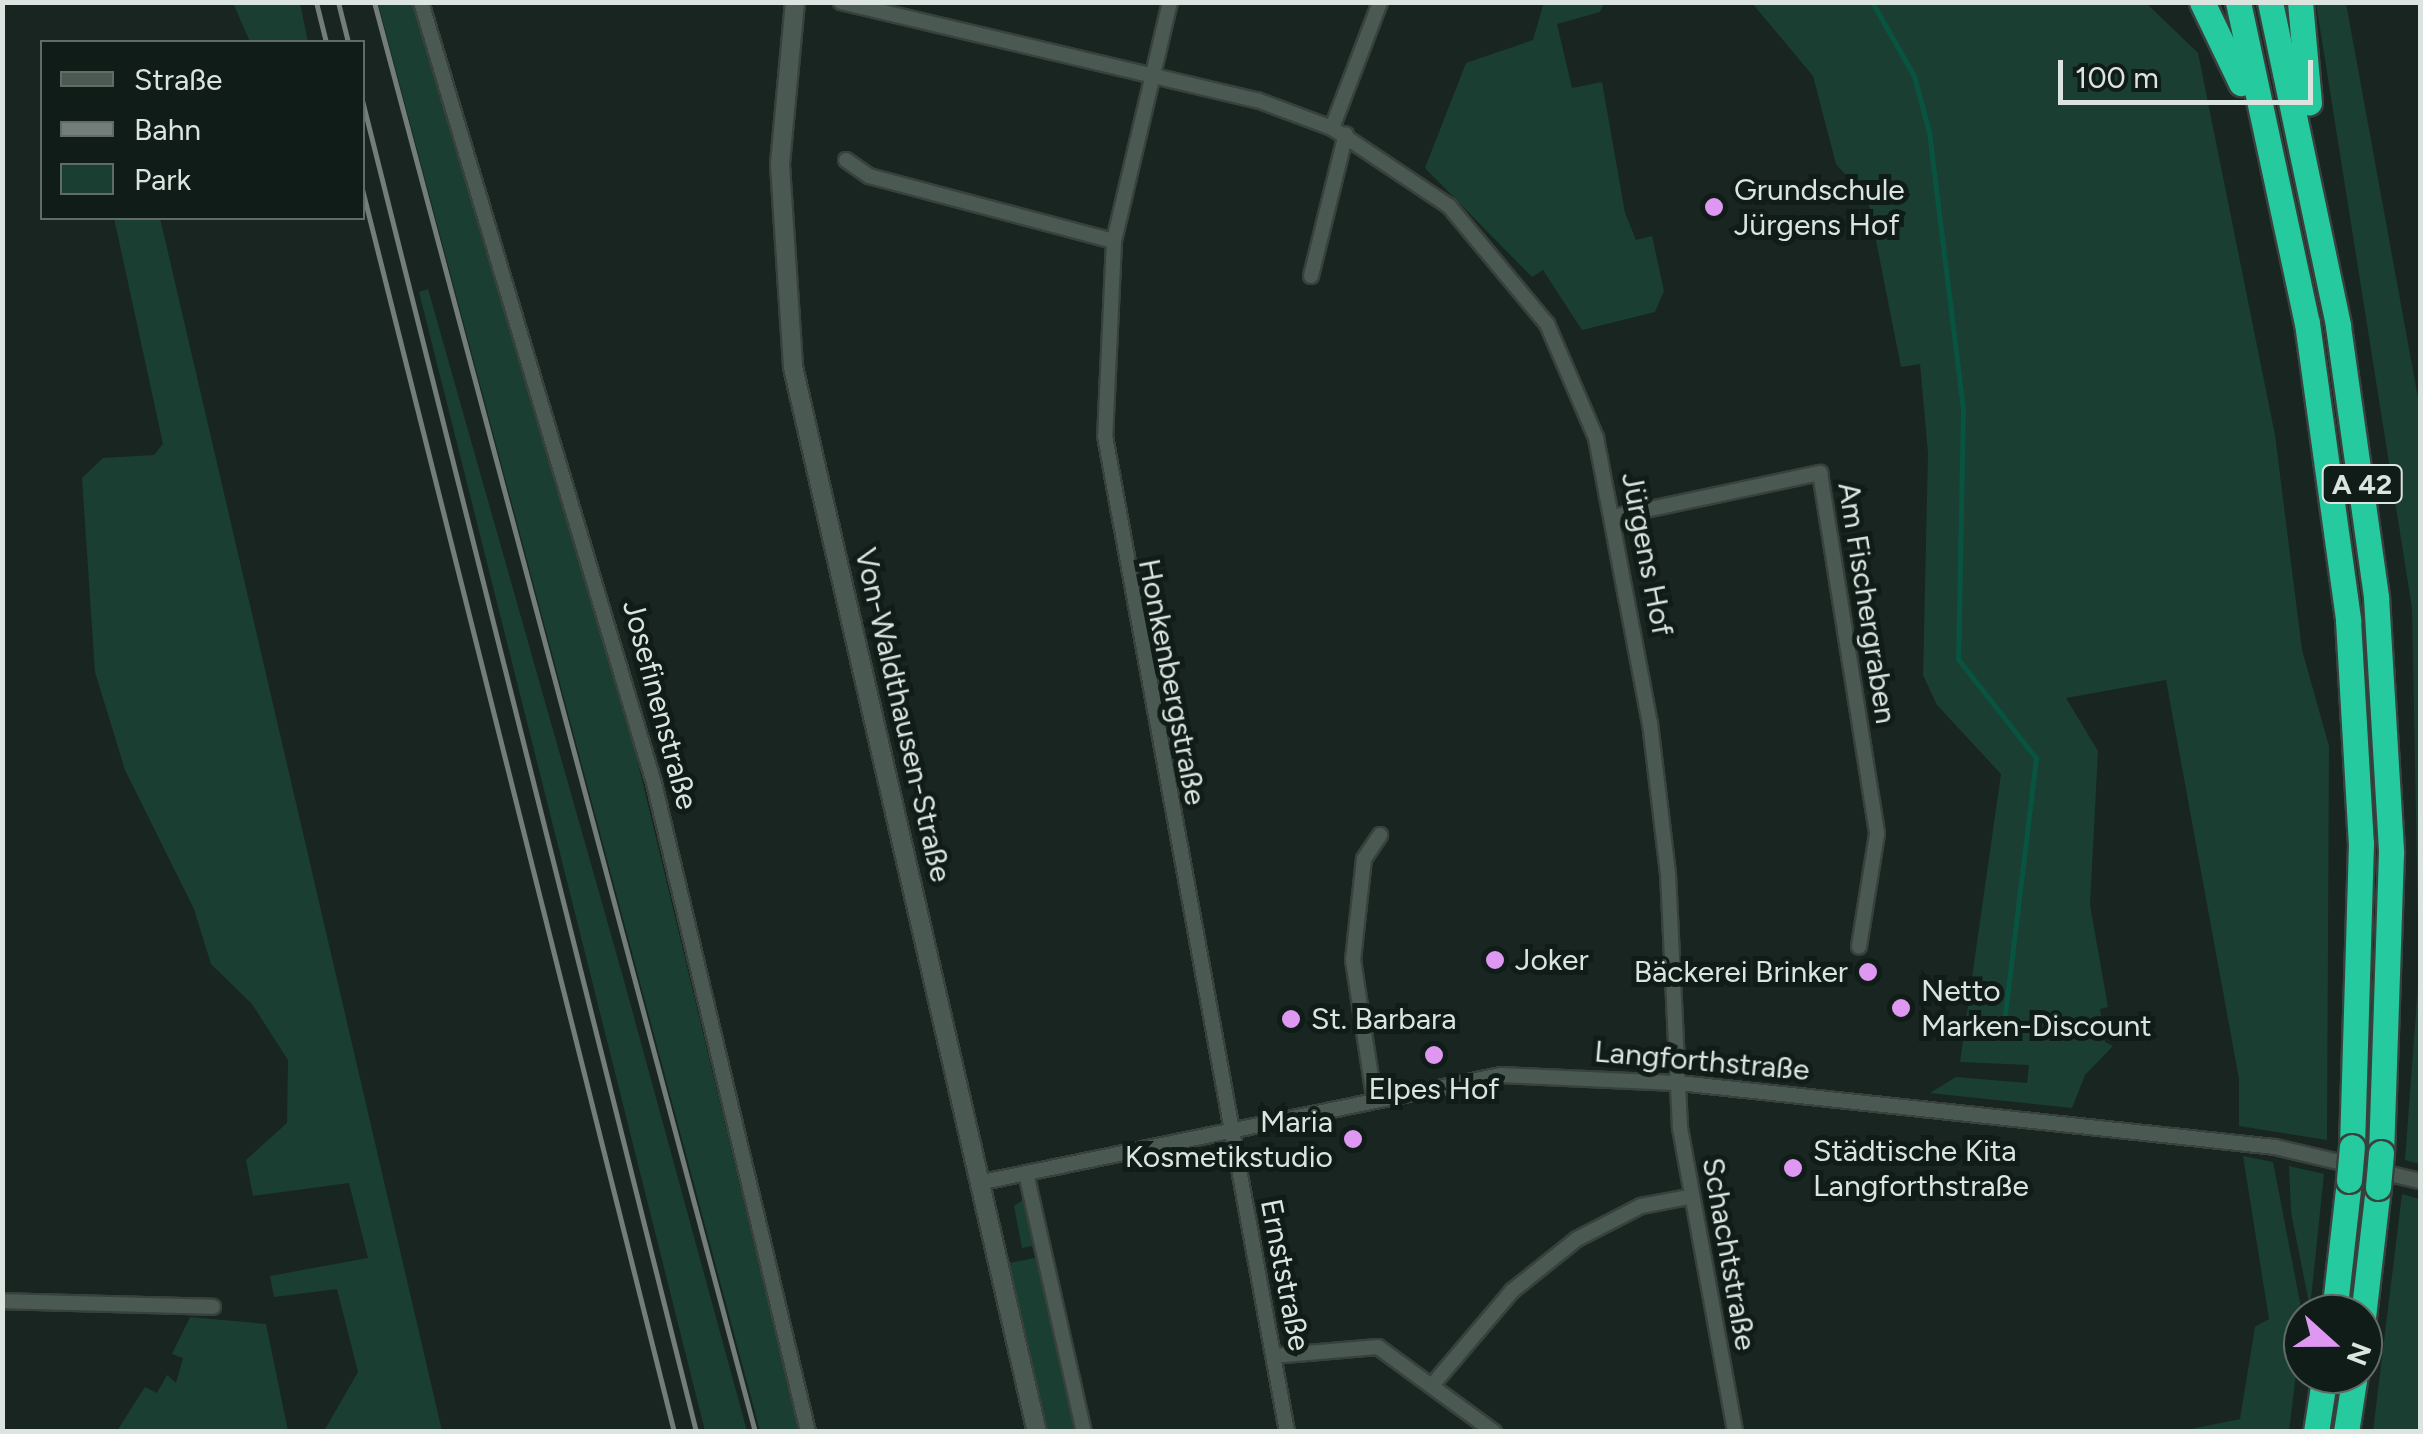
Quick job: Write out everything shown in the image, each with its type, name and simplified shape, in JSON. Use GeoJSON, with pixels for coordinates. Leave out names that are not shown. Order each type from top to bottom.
{"type":"FeatureCollection","features":[{"type":"Feature","properties":{"kind":"highway"},"geometry":{"type":"LineString","coordinates":[[2202,2],[2233,54],[2268,198],[2284,207]]}},
{"type":"Feature","properties":{"kind":"highway","name":"A 42"},"geometry":{"type":"LineString","coordinates":[[2238,2],[2284,207],[2332,480],[2356,717],[2362,947],[2352,1146],[2336,1294]]}},
{"type":"Feature","properties":{"kind":"highway","name":"A 42"},"geometry":{"type":"LineString","coordinates":[[2270,2],[2317,220],[2364,500],[2388,751],[2392,960],[2381,1154],[2366,1294]]}},
{"type":"Feature","properties":{"kind":"highway"},"geometry":{"type":"LineString","coordinates":[[2300,2],[2325,182],[2317,220]]}},
{"type":"Feature","properties":{"kind":"highway"},"geometry":{"type":"LineString","coordinates":[[2316,1432],[2323,1394]]}},
{"type":"Feature","properties":{"kind":"highway"},"geometry":{"type":"LineString","coordinates":[[2346,1432],[2352,1394]]}},
{"type":"Feature","properties":{"kind":"street","name":"Josefinenstraße"},"geometry":{"type":"LineString","coordinates":[[421,2],[649,764],[808,1432]]}},
{"type":"Feature","properties":{"kind":"street","name":"Von-Waldthausen-Straße"},"geometry":{"type":"LineString","coordinates":[[795,2],[780,165],[793,367],[983,1182],[1037,1432]]}},
{"type":"Feature","properties":{"kind":"street","name":"Jürgens Hof"},"geometry":{"type":"LineString","coordinates":[[841,2],[1146,74],[1339,131],[1449,206],[1526,291],[1584,401],[1613,517],[1661,810],[1680,1083]]}},
{"type":"Feature","properties":{"kind":"street","name":"Honkenbergstraße"},"geometry":{"type":"LineString","coordinates":[[1170,2],[1146,74],[1114,241],[1103,351],[1110,485],[1230,1129]]}},
{"type":"Feature","properties":{"kind":"street"},"geometry":{"type":"LineString","coordinates":[[1311,276],[1339,131],[1380,2]]}},
{"type":"Feature","properties":{"kind":"street"},"geometry":{"type":"LineString","coordinates":[[846,160],[869,176],[1114,241]]}},
{"type":"Feature","properties":{"kind":"street","name":"Am Fischergraben"},"geometry":{"type":"LineString","coordinates":[[1613,517],[1820,473],[1876,834],[1859,947]]}},
{"type":"Feature","properties":{"kind":"street"},"geometry":{"type":"LineString","coordinates":[[1374,1097],[1353,960],[1364,859],[1380,835]]}},
{"type":"Feature","properties":{"kind":"street","name":"Langforthstraße"},"geometry":{"type":"LineString","coordinates":[[983,1182],[1374,1097],[1501,1075],[1680,1083],[2275,1147],[2420,1181]]}},
{"type":"Feature","properties":{"kind":"street","name":"Schachtstraße"},"geometry":{"type":"LineString","coordinates":[[1680,1083],[1689,1197],[1735,1432]]}},
{"type":"Feature","properties":{"kind":"street","name":"Ernststraße"},"geometry":{"type":"LineString","coordinates":[[1230,1129],[1287,1432]]}},
{"type":"Feature","properties":{"kind":"street"},"geometry":{"type":"LineString","coordinates":[[1026,1172],[1084,1432]]}},
{"type":"Feature","properties":{"kind":"street"},"geometry":{"type":"LineString","coordinates":[[1434,1384],[1554,1256],[1641,1206],[1689,1197]]}},
{"type":"Feature","properties":{"kind":"street"},"geometry":{"type":"LineString","coordinates":[[2,1301],[213,1307]]}},
{"type":"Feature","properties":{"kind":"street"},"geometry":{"type":"LineString","coordinates":[[1272,1356],[1366,1344],[1434,1384],[1494,1432]]}},
{"type":"Feature","properties":{"kind":"green space"},"geometry":{"type":"Polygon","coordinates":[[[1544,2],[1604,3],[1600,12],[1557,24],[1572,88],[1602,82],[1625,213],[1636,240],[1652,236],[1664,291],[1655,312],[1582,330],[1543,270],[1532,277],[1425,168],[1466,63],[1533,40],[1544,2]]]}},
{"type":"Feature","properties":{"kind":"green space"},"geometry":{"type":"Polygon","coordinates":[[[233,3],[300,3],[308,40],[249,40],[233,3]]]}},
{"type":"Feature","properties":{"kind":"green space"},"geometry":{"type":"Polygon","coordinates":[[[378,3],[414,3],[618,680],[799,1431],[760,1431],[378,3]]]}},
{"type":"Feature","properties":{"kind":"green space"},"geometry":{"type":"Polygon","coordinates":[[[1752,3],[2146,3],[2198,53],[2275,435],[2302,650],[2329,746],[2327,1140],[2239,1126],[2239,1079],[2166,680],[2066,698],[2098,751],[2090,905],[2108,1007],[2100,1009],[2105,1042],[2113,1046],[2085,1075],[2072,1108],[1930,1093],[1956,1077],[2027,1083],[2029,1065],[1960,1062],[2001,774],[1937,705],[1923,675],[1928,453],[1920,364],[1901,367],[1868,200],[1836,164],[1813,76],[1752,3]]]}},
{"type":"Feature","properties":{"kind":"green space"},"geometry":{"type":"Polygon","coordinates":[[[2316,3],[2346,3],[2420,409],[2420,1164],[2405,1160],[2419,972],[2412,608],[2316,3]]]}},
{"type":"Feature","properties":{"kind":"green space"},"geometry":{"type":"Polygon","coordinates":[[[114,220],[160,220],[442,1431],[324,1431],[358,1372],[337,1289],[274,1297],[270,1276],[368,1258],[349,1183],[253,1196],[246,1160],[287,1123],[288,1060],[252,1004],[211,964],[194,909],[125,770],[95,672],[82,478],[103,458],[154,455],[163,444],[114,220]]]}},
{"type":"Feature","properties":{"kind":"green space"},"geometry":{"type":"Polygon","coordinates":[[[428,289],[747,1431],[705,1431],[419,292],[428,289]]]}},
{"type":"Feature","properties":{"kind":"green space"},"geometry":{"type":"Polygon","coordinates":[[[2243,1156],[2273,1162],[2298,1294],[2283,1294],[2283,1394],[2294,1394],[2289,1431],[2181,1431],[2240,1419],[2255,1327],[2269,1319],[2243,1156]]]}},
{"type":"Feature","properties":{"kind":"green space"},"geometry":{"type":"Polygon","coordinates":[[[2289,1166],[2324,1174],[2311,1294],[2307,1294],[2291,1212],[2289,1166]]]}},
{"type":"Feature","properties":{"kind":"green space"},"geometry":{"type":"Polygon","coordinates":[[[2402,1194],[2420,1199],[2420,1431],[2373,1431],[2378,1394],[2383,1394],[2383,1349],[2402,1194]]]}},
{"type":"Feature","properties":{"kind":"green space"},"geometry":{"type":"Polygon","coordinates":[[[1024,1199],[1077,1431],[1048,1431],[1009,1263],[1035,1258],[1032,1246],[1022,1248],[1014,1206],[1024,1199]]]}},
{"type":"Feature","properties":{"kind":"green space"},"geometry":{"type":"Polygon","coordinates":[[[190,1317],[266,1324],[288,1431],[117,1431],[145,1387],[157,1393],[167,1375],[176,1383],[183,1358],[172,1354],[190,1317]]]}},
{"type":"Feature","properties":{"kind":"waterway"},"geometry":{"type":"LineString","coordinates":[[1872,2],[1914,76],[1929,132],[1963,407],[1958,659],[2036,758],[2002,1038]]}},
{"type":"Feature","properties":{"kind":"railway"},"geometry":{"type":"LineString","coordinates":[[316,2],[326,40]]}},
{"type":"Feature","properties":{"kind":"railway"},"geometry":{"type":"LineString","coordinates":[[338,2],[348,40]]}},
{"type":"Feature","properties":{"kind":"railway"},"geometry":{"type":"LineString","coordinates":[[374,2],[755,1432]]}},
{"type":"Feature","properties":{"kind":"railway"},"geometry":{"type":"LineString","coordinates":[[365,112],[696,1432]]}},
{"type":"Feature","properties":{"kind":"railway"},"geometry":{"type":"LineString","coordinates":[[365,201],[674,1432]]}},
{"type":"Feature","properties":{"kind":"place","name":"Grundschule Jürgens Hof"},"geometry":{"type":"Point","coordinates":[1714,207]}},
{"type":"Feature","properties":{"kind":"place","name":"Joker"},"geometry":{"type":"Point","coordinates":[1495,960]}},
{"type":"Feature","properties":{"kind":"place","name":"Bäckerei Brinker"},"geometry":{"type":"Point","coordinates":[1868,972]}},
{"type":"Feature","properties":{"kind":"place","name":"Netto Marken-Discount"},"geometry":{"type":"Point","coordinates":[1901,1008]}},
{"type":"Feature","properties":{"kind":"place","name":"St. Barbara"},"geometry":{"type":"Point","coordinates":[1291,1019]}},
{"type":"Feature","properties":{"kind":"place","name":"Elpes Hof"},"geometry":{"type":"Point","coordinates":[1434,1055]}},
{"type":"Feature","properties":{"kind":"place","name":"Maria Kosmetikstudio"},"geometry":{"type":"Point","coordinates":[1353,1139]}},
{"type":"Feature","properties":{"kind":"place","name":"Städtische Kita Langforthstraße"},"geometry":{"type":"Point","coordinates":[1793,1168]}}]}
